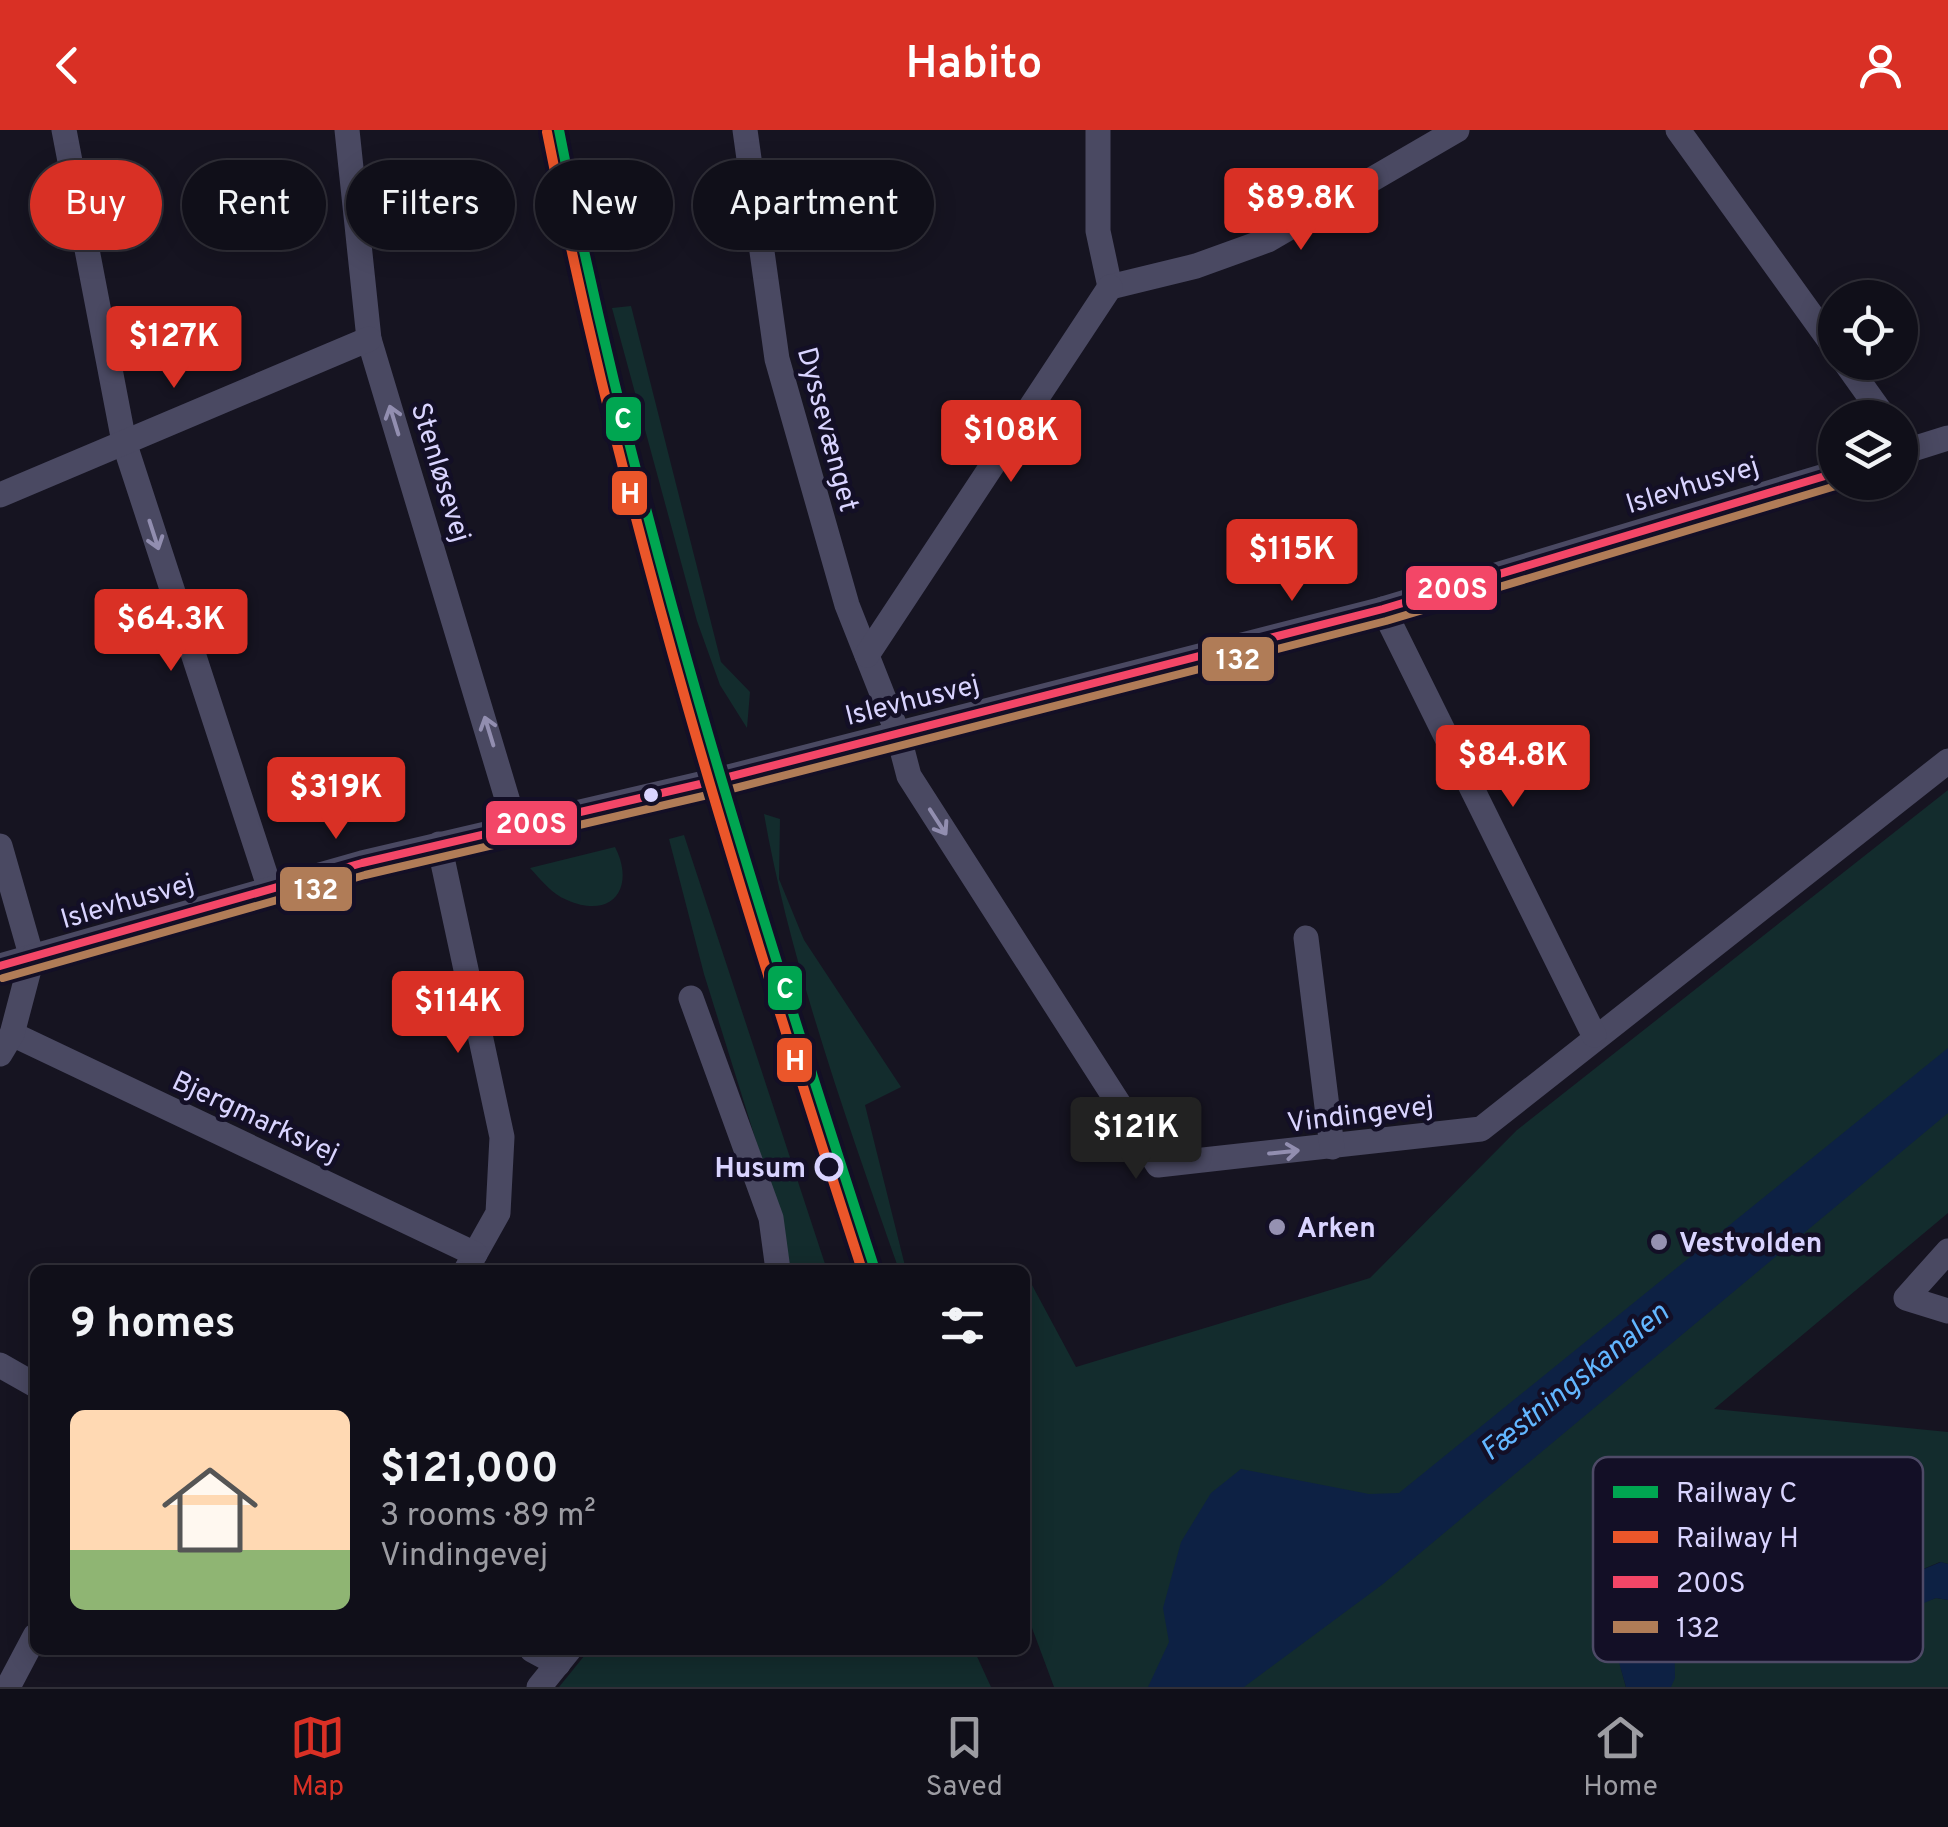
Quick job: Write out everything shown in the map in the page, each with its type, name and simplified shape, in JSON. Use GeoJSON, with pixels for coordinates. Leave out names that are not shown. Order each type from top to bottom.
{"type":"FeatureCollection","features":[{"type":"Feature","properties":{"kind":"street"},"geometry":{"type":"LineString","coordinates":[[64,130],[124,442],[270,889]]}},
{"type":"Feature","properties":{"kind":"street","name":"Stenløsevej"},"geometry":{"type":"LineString","coordinates":[[347,130],[369,338],[515,825]]}},
{"type":"Feature","properties":{"kind":"street","name":"Dyssevænget"},"geometry":{"type":"LineString","coordinates":[[744,130],[777,359],[847,605],[898,734]]}},
{"type":"Feature","properties":{"kind":"street"},"geometry":{"type":"LineString","coordinates":[[1098,130],[1098,232],[1110,286]]}},
{"type":"Feature","properties":{"kind":"street"},"geometry":{"type":"LineString","coordinates":[[867,655],[1110,286],[1196,266],[1268,240],[1457,130]]}},
{"type":"Feature","properties":{"kind":"street"},"geometry":{"type":"LineString","coordinates":[[1678,130],[1818,324]]}},
{"type":"Feature","properties":{"kind":"street"},"geometry":{"type":"LineString","coordinates":[[0,495],[369,338]]}},
{"type":"Feature","properties":{"kind":"street"},"geometry":{"type":"LineString","coordinates":[[1918,444],[1948,438]]}},
{"type":"Feature","properties":{"kind":"street","name":"Islevhusvej"},"geometry":{"type":"LineString","coordinates":[[0,966],[439,844],[759,770],[1383,608],[1818,478]]}},
{"type":"Feature","properties":{"kind":"street"},"geometry":{"type":"LineString","coordinates":[[1383,608],[1594,1035]]}},
{"type":"Feature","properties":{"kind":"street","name":"Vindingevej"},"geometry":{"type":"LineString","coordinates":[[898,734],[909,776],[1158,1166],[1481,1129],[1594,1035],[1948,761]]}},
{"type":"Feature","properties":{"kind":"street"},"geometry":{"type":"LineString","coordinates":[[439,844],[502,1137],[498,1213],[470,1262]]}},
{"type":"Feature","properties":{"kind":"street"},"geometry":{"type":"LineString","coordinates":[[0,846],[32,958],[6,1044]]}},
{"type":"Feature","properties":{"kind":"street"},"geometry":{"type":"LineString","coordinates":[[1306,938],[1332,1147]]}},
{"type":"Feature","properties":{"kind":"street"},"geometry":{"type":"LineString","coordinates":[[691,998],[771,1218],[777,1265]]}},
{"type":"Feature","properties":{"kind":"street","name":"Bjergmarksvej"},"geometry":{"type":"LineString","coordinates":[[6,1044],[470,1262]]}},
{"type":"Feature","properties":{"kind":"street"},"geometry":{"type":"LineString","coordinates":[[1948,1250],[1906,1298],[1948,1311]]}},
{"type":"Feature","properties":{"kind":"street"},"geometry":{"type":"LineString","coordinates":[[0,1365],[30,1382]]}},
{"type":"Feature","properties":{"kind":"street"},"geometry":{"type":"LineString","coordinates":[[8,1687],[30,1645]]}},
{"type":"Feature","properties":{"kind":"street"},"geometry":{"type":"LineString","coordinates":[[539,1687],[564,1657]]}},
{"type":"Feature","properties":{"kind":"green space"},"geometry":{"type":"Polygon","coordinates":[[[631,306],[721,662],[750,692],[747,728],[720,685],[697,621],[612,308],[631,306]]]}},
{"type":"Feature","properties":{"kind":"green space","name":"Vestvolden"},"geometry":{"type":"Polygon","coordinates":[[[1948,790],[1948,1213],[1714,1409],[1948,1432],[1948,1564],[1940,1562],[1923,1569],[1923,1457],[1593,1457],[1593,1662],[1633,1662],[1621,1669],[1626,1687],[1054,1687],[1030,1622],[1030,1281],[1076,1367],[1370,1278],[1517,1130],[1948,790]]]}},
{"type":"Feature","properties":{"kind":"green space"},"geometry":{"type":"Polygon","coordinates":[[[764,814],[780,819],[779,879],[804,940],[901,1087],[865,1105],[905,1265],[897,1265],[822,1044],[775,871],[764,814]]]}},
{"type":"Feature","properties":{"kind":"green space"},"geometry":{"type":"Polygon","coordinates":[[[684,835],[825,1265],[790,1265],[781,1221],[704,974],[669,839],[684,835]]]}},
{"type":"Feature","properties":{"kind":"green space"},"geometry":{"type":"Polygon","coordinates":[[[615,847],[623,875],[621,887],[608,903],[596,906],[562,897],[530,868],[615,847]]]}},
{"type":"Feature","properties":{"kind":"green space"},"geometry":{"type":"Polygon","coordinates":[[[1936,1598],[1948,1600],[1948,1687],[1657,1687],[1664,1662],[1923,1662],[1923,1603],[1936,1598]]]}},
{"type":"Feature","properties":{"kind":"green space"},"geometry":{"type":"Polygon","coordinates":[[[585,1655],[976,1655],[991,1687],[559,1687],[585,1655]]]}},
{"type":"Feature","properties":{"kind":"water","name":"Fæstningskanalen"},"geometry":{"type":"Polygon","coordinates":[[[1948,1048],[1948,1113],[1383,1584],[1244,1687],[1148,1687],[1169,1642],[1163,1608],[1181,1542],[1211,1493],[1241,1469],[1369,1494],[1399,1493],[1948,1048]]]}},
{"type":"Feature","properties":{"kind":"water"},"geometry":{"type":"Polygon","coordinates":[[[1941,1562],[1948,1564],[1948,1600],[1936,1598],[1923,1603],[1923,1569],[1941,1562]]]}},
{"type":"Feature","properties":{"kind":"water"},"geometry":{"type":"Polygon","coordinates":[[[1619,1662],[1675,1662],[1671,1687],[1626,1687],[1619,1662]]]}},
{"type":"Feature","properties":{"kind":"rail line","name":"C"},"geometry":{"type":"LineString","coordinates":[[559,130],[589,275],[660,563],[741,847],[873,1265]]}},
{"type":"Feature","properties":{"kind":"rail line","name":"H"},"geometry":{"type":"LineString","coordinates":[[547,132],[611,421],[687,706],[860,1265]]}},
{"type":"Feature","properties":{"kind":"transit line","name":"200S"},"geometry":{"type":"LineString","coordinates":[[0,966],[362,863],[709,782],[1383,609],[1818,478]]}},
{"type":"Feature","properties":{"kind":"transit line","name":"132"},"geometry":{"type":"LineString","coordinates":[[3,978],[365,875],[712,794],[1386,621],[1818,491]]}},
{"type":"Feature","properties":{"kind":"place","name":"Husum"},"geometry":{"type":"Point","coordinates":[829,1167]}},
{"type":"Feature","properties":{"kind":"place","name":"Arken"},"geometry":{"type":"Point","coordinates":[1277,1227]}},
{"type":"Feature","properties":{"kind":"place","name":"Vestvolden"},"geometry":{"type":"Point","coordinates":[1659,1242]}}]}
